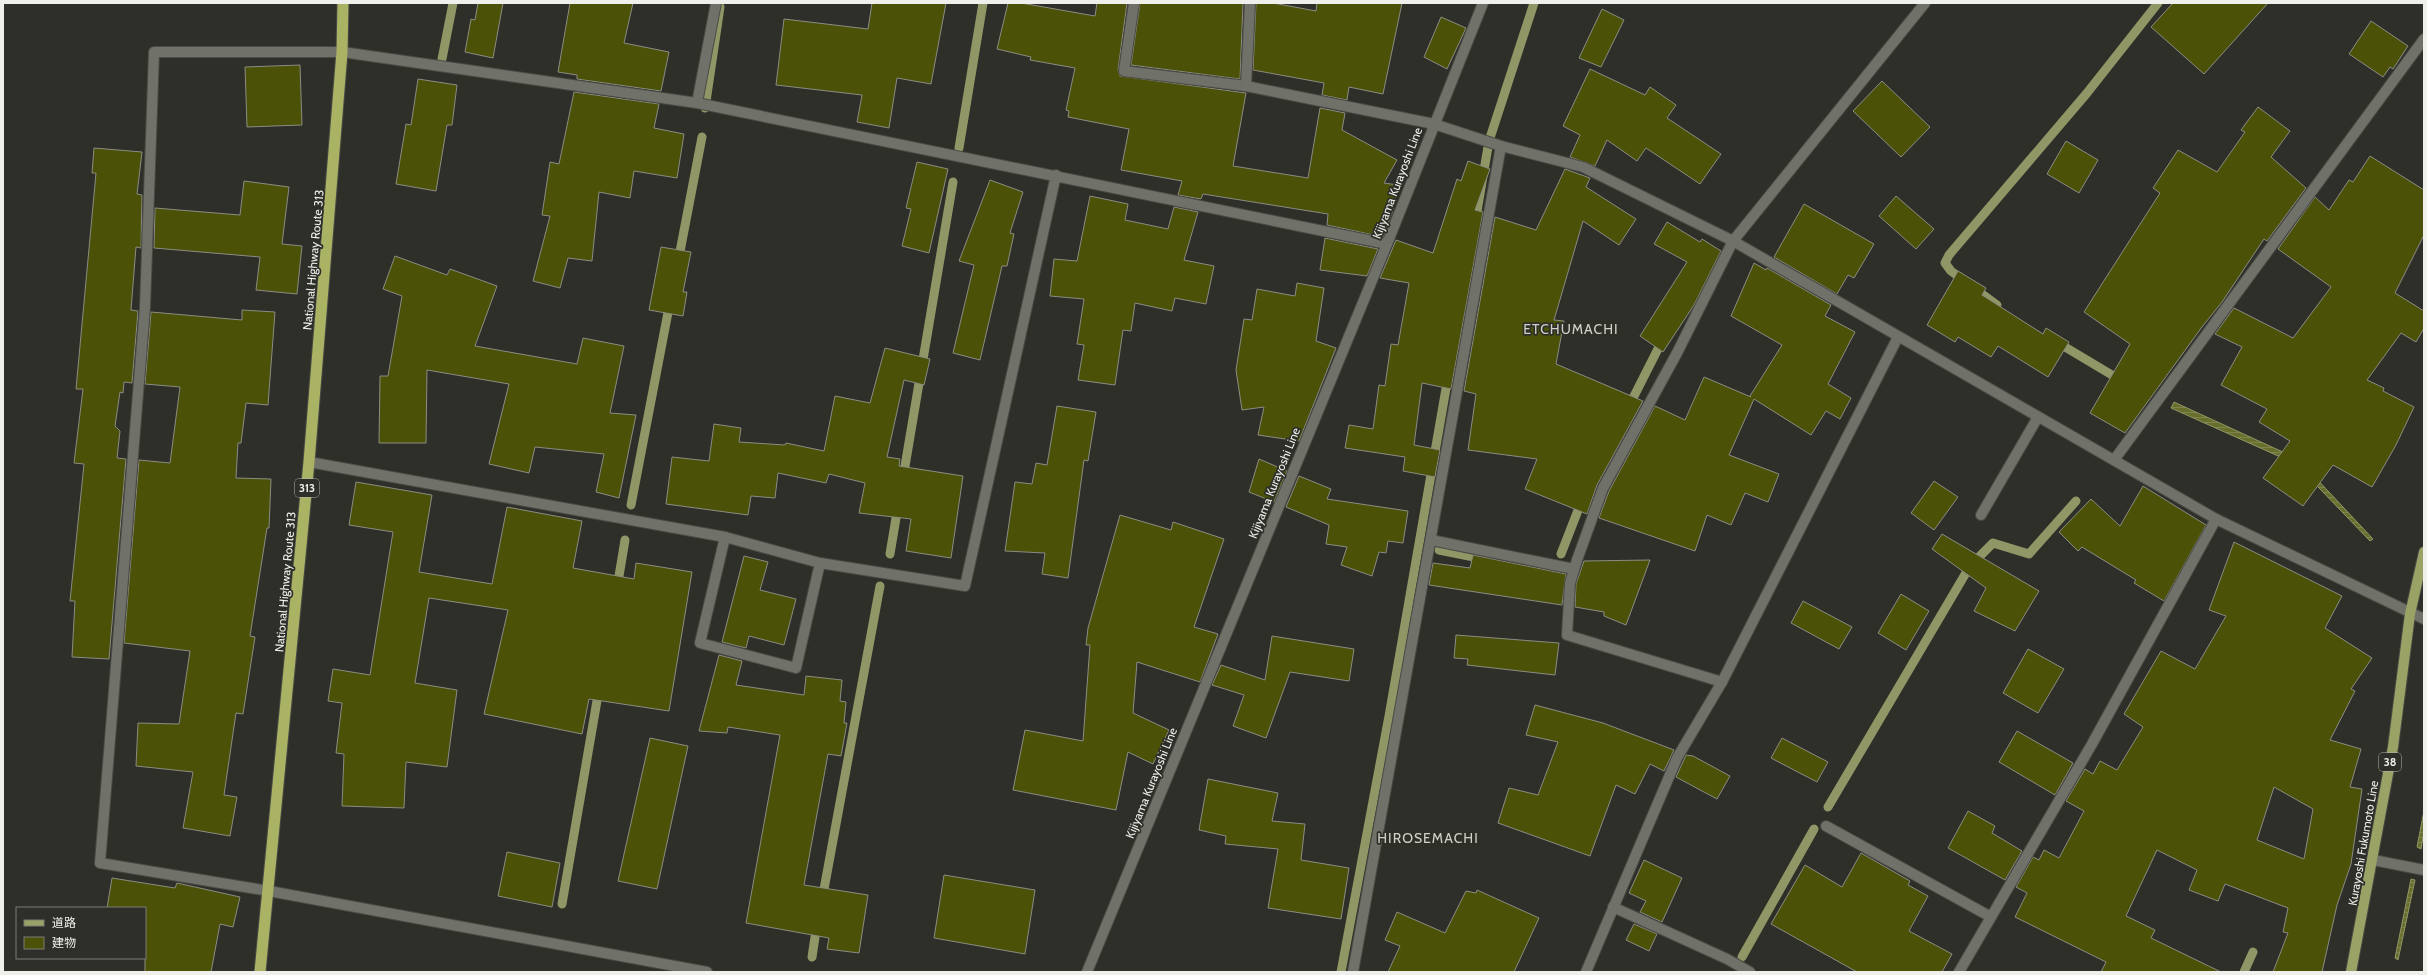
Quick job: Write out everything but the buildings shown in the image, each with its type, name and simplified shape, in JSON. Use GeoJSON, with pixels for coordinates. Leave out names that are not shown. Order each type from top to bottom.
{"type":"FeatureCollection","features":[{"type":"Feature","properties":{"kind":"highway","name":"National Highway Route 313"},"geometry":{"type":"LineString","coordinates":[[260,972],[269,891],[309,462],[342,52],[343,3]]}},
{"type":"Feature","properties":{"kind":"main road","name":"Kurayoshi Fukumoto Line"},"geometry":{"type":"LineString","coordinates":[[2352,972],[2393,747],[2410,614],[2424,552]]}},
{"type":"Feature","properties":{"kind":"street"},"geometry":{"type":"LineString","coordinates":[[697,103],[716,3]]}},
{"type":"Feature","properties":{"kind":"street"},"geometry":{"type":"LineString","coordinates":[[1134,3],[1124,71],[1246,86],[1434,124],[1501,146],[1583,167],[1733,241],[2216,519],[2410,614],[2424,619]]}},
{"type":"Feature","properties":{"kind":"street"},"geometry":{"type":"LineString","coordinates":[[1246,86],[1250,3]]}},
{"type":"Feature","properties":{"kind":"street","name":"Kijiyama Kurayoshi Line"},"geometry":{"type":"LineString","coordinates":[[1087,972],[1387,244],[1483,3]]}},
{"type":"Feature","properties":{"kind":"street"},"geometry":{"type":"LineString","coordinates":[[1722,682],[1567,635],[1570,583],[1575,564],[1603,488],[1677,353],[1733,241],[1925,3]]}},
{"type":"Feature","properties":{"kind":"street"},"geometry":{"type":"LineString","coordinates":[[2114,460],[2424,39]]}},
{"type":"Feature","properties":{"kind":"street"},"geometry":{"type":"LineString","coordinates":[[707,972],[269,891],[100,863],[145,307],[154,52],[342,52],[697,103],[1056,175],[1387,244]]}},
{"type":"Feature","properties":{"kind":"street"},"geometry":{"type":"LineString","coordinates":[[1354,972],[1501,146]]}},
{"type":"Feature","properties":{"kind":"street"},"geometry":{"type":"LineString","coordinates":[[309,462],[725,537],[820,563],[966,586],[1056,175]]}},
{"type":"Feature","properties":{"kind":"street"},"geometry":{"type":"LineString","coordinates":[[1586,972],[1677,758],[1722,682],[1898,337]]}},
{"type":"Feature","properties":{"kind":"street"},"geometry":{"type":"LineString","coordinates":[[1981,515],[2038,417]]}},
{"type":"Feature","properties":{"kind":"street"},"geometry":{"type":"LineString","coordinates":[[1959,972],[2092,744],[2216,519]]}},
{"type":"Feature","properties":{"kind":"street"},"geometry":{"type":"LineString","coordinates":[[725,537],[700,643],[796,668],[820,563]]}},
{"type":"Feature","properties":{"kind":"street"},"geometry":{"type":"LineString","coordinates":[[1431,540],[1575,564]]}},
{"type":"Feature","properties":{"kind":"street"},"geometry":{"type":"LineString","coordinates":[[1826,826],[1991,916]]}},
{"type":"Feature","properties":{"kind":"street"},"geometry":{"type":"LineString","coordinates":[[2373,860],[2424,870]]}},
{"type":"Feature","properties":{"kind":"street"},"geometry":{"type":"LineString","coordinates":[[1613,907],[1727,959],[1750,972]]}},
{"type":"Feature","properties":{"kind":"shaded area"},"geometry":{"type":"Polygon","coordinates":[[[2174,402],[2298,459],[2373,539],[2370,541],[2296,464],[2171,408],[2174,402]]]}},
{"type":"Feature","properties":{"kind":"shaded area"},"geometry":{"type":"Polygon","coordinates":[[[2424,811],[2424,831],[2421,849],[2417,847],[2424,811]]]}},
{"type":"Feature","properties":{"kind":"shaded area"},"geometry":{"type":"Polygon","coordinates":[[[2411,879],[2415,880],[2398,960],[2395,958],[2411,879]]]}},
{"type":"Feature","properties":{"kind":"waterway"},"geometry":{"type":"LineString","coordinates":[[442,59],[453,3]]}},
{"type":"Feature","properties":{"kind":"waterway"},"geometry":{"type":"LineString","coordinates":[[959,148],[983,3]]}},
{"type":"Feature","properties":{"kind":"waterway"},"geometry":{"type":"LineString","coordinates":[[1475,223],[1489,141],[1534,3]]}},
{"type":"Feature","properties":{"kind":"waterway"},"geometry":{"type":"LineString","coordinates":[[1997,305],[1951,271],[1945,263],[1949,255],[2087,93],[2158,3]]}},
{"type":"Feature","properties":{"kind":"waterway"},"geometry":{"type":"LineString","coordinates":[[705,108],[720,7]]}},
{"type":"Feature","properties":{"kind":"waterway"},"geometry":{"type":"LineString","coordinates":[[678,262],[702,137]]}},
{"type":"Feature","properties":{"kind":"waterway"},"geometry":{"type":"LineString","coordinates":[[903,478],[953,182]]}},
{"type":"Feature","properties":{"kind":"waterway"},"geometry":{"type":"LineString","coordinates":[[631,505],[670,302]]}},
{"type":"Feature","properties":{"kind":"waterway"},"geometry":{"type":"LineString","coordinates":[[1628,408],[1663,339]]}},
{"type":"Feature","properties":{"kind":"waterway"},"geometry":{"type":"LineString","coordinates":[[2055,341],[2122,381]]}},
{"type":"Feature","properties":{"kind":"waterway"},"geometry":{"type":"LineString","coordinates":[[1341,972],[1389,716],[1448,377]]}},
{"type":"Feature","properties":{"kind":"waterway"},"geometry":{"type":"LineString","coordinates":[[1561,554],[1582,500]]}},
{"type":"Feature","properties":{"kind":"waterway"},"geometry":{"type":"LineString","coordinates":[[1828,807],[1970,566],[1993,543],[2029,554],[2076,501]]}},
{"type":"Feature","properties":{"kind":"waterway"},"geometry":{"type":"LineString","coordinates":[[890,554],[898,506]]}},
{"type":"Feature","properties":{"kind":"waterway"},"geometry":{"type":"LineString","coordinates":[[617,588],[625,540]]}},
{"type":"Feature","properties":{"kind":"waterway"},"geometry":{"type":"LineString","coordinates":[[1439,550],[1484,559]]}},
{"type":"Feature","properties":{"kind":"waterway"},"geometry":{"type":"LineString","coordinates":[[822,900],[880,586]]}},
{"type":"Feature","properties":{"kind":"waterway"},"geometry":{"type":"LineString","coordinates":[[562,904],[599,689]]}},
{"type":"Feature","properties":{"kind":"waterway"},"geometry":{"type":"LineString","coordinates":[[1742,957],[1814,829]]}},
{"type":"Feature","properties":{"kind":"waterway"},"geometry":{"type":"LineString","coordinates":[[812,957],[817,924]]}},
{"type":"Feature","properties":{"kind":"waterway"},"geometry":{"type":"LineString","coordinates":[[2244,972],[2253,952]]}},
{"type":"Feature","properties":{"kind":"district","name":"ETCHUMACHI"},"geometry":{"type":"Point","coordinates":[1571,329]}},
{"type":"Feature","properties":{"kind":"district","name":"HIROSEMACHI"},"geometry":{"type":"Point","coordinates":[1428,838]}}]}
